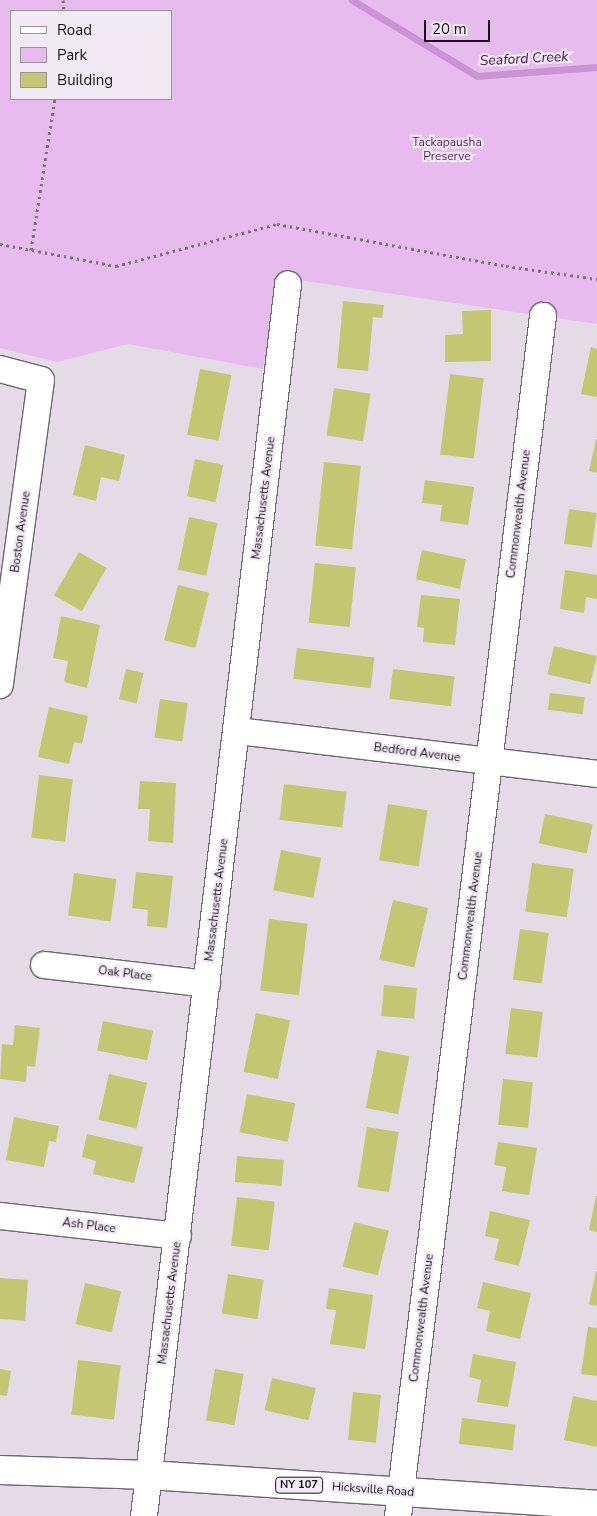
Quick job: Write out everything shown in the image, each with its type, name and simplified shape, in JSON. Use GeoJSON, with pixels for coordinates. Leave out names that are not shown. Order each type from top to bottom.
{"type":"FeatureCollection","features":[{"type":"Feature","properties":{"kind":"main road","name":"Hicksville Road"},"geometry":{"type":"LineString","coordinates":[[0,1470],[149,1475],[399,1504],[597,1505]]}},
{"type":"Feature","properties":{"kind":"street","name":"Massachusetts Avenue"},"geometry":{"type":"LineString","coordinates":[[144,1516],[288,284]]}},
{"type":"Feature","properties":{"kind":"street","name":"Commonwealth Avenue"},"geometry":{"type":"LineString","coordinates":[[399,1504],[543,316]]}},
{"type":"Feature","properties":{"kind":"street","name":"Boston Avenue"},"geometry":{"type":"LineString","coordinates":[[0,369],[41,380],[0,685]]}},
{"type":"Feature","properties":{"kind":"street","name":"Bedford Avenue"},"geometry":{"type":"LineString","coordinates":[[237,731],[597,774]]}},
{"type":"Feature","properties":{"kind":"street","name":"Oak Place"},"geometry":{"type":"LineString","coordinates":[[44,965],[207,984]]}},
{"type":"Feature","properties":{"kind":"street","name":"Ash Place"},"geometry":{"type":"LineString","coordinates":[[0,1216],[178,1236]]}},
{"type":"Feature","properties":{"kind":"path"},"geometry":{"type":"LineString","coordinates":[[31,250],[55,100]]}},
{"type":"Feature","properties":{"kind":"path"},"geometry":{"type":"LineString","coordinates":[[0,244],[116,266],[277,224],[506,266],[597,279]]}},
{"type":"Feature","properties":{"kind":"green space","name":"Tackapausha Preserve"},"geometry":{"type":"Polygon","coordinates":[[[0,0],[597,0],[597,324],[278,277],[263,369],[128,344],[57,362],[0,348],[0,0]]]}},
{"type":"Feature","properties":{"kind":"building"},"geometry":{"type":"Polygon","coordinates":[[[343,301],[384,305],[382,318],[373,317],[368,371],[337,368],[343,301]]]}},
{"type":"Feature","properties":{"kind":"building"},"geometry":{"type":"Polygon","coordinates":[[[491,310],[491,361],[445,362],[445,335],[463,334],[462,311],[491,310]]]}},
{"type":"Feature","properties":{"kind":"building"},"geometry":{"type":"Polygon","coordinates":[[[591,347],[597,349],[597,397],[581,394],[591,347]]]}},
{"type":"Feature","properties":{"kind":"building"},"geometry":{"type":"Polygon","coordinates":[[[200,369],[231,375],[219,441],[187,435],[200,369]]]}},
{"type":"Feature","properties":{"kind":"building"},"geometry":{"type":"Polygon","coordinates":[[[450,374],[484,378],[474,459],[440,454],[450,374]]]}},
{"type":"Feature","properties":{"kind":"building"},"geometry":{"type":"Polygon","coordinates":[[[334,388],[371,394],[363,441],[326,435],[334,388]]]}},
{"type":"Feature","properties":{"kind":"building"},"geometry":{"type":"Polygon","coordinates":[[[597,439],[597,473],[589,471],[597,439]]]}},
{"type":"Feature","properties":{"kind":"building"},"geometry":{"type":"Polygon","coordinates":[[[85,445],[125,455],[119,481],[101,477],[96,501],[73,495],[85,445]]]}},
{"type":"Feature","properties":{"kind":"building"},"geometry":{"type":"Polygon","coordinates":[[[195,459],[223,465],[215,502],[187,496],[195,459]]]}},
{"type":"Feature","properties":{"kind":"building"},"geometry":{"type":"Polygon","coordinates":[[[324,462],[361,466],[352,549],[315,546],[324,462]]]}},
{"type":"Feature","properties":{"kind":"building"},"geometry":{"type":"Polygon","coordinates":[[[425,480],[474,487],[468,525],[440,521],[442,505],[422,503],[425,480]]]}},
{"type":"Feature","properties":{"kind":"building"},"geometry":{"type":"Polygon","coordinates":[[[569,509],[597,513],[592,548],[564,544],[569,509]]]}},
{"type":"Feature","properties":{"kind":"building"},"geometry":{"type":"Polygon","coordinates":[[[189,517],[217,523],[206,576],[178,570],[189,517]]]}},
{"type":"Feature","properties":{"kind":"building"},"geometry":{"type":"Polygon","coordinates":[[[422,550],[466,559],[460,589],[416,579],[422,550]]]}},
{"type":"Feature","properties":{"kind":"building"},"geometry":{"type":"Polygon","coordinates":[[[79,552],[107,568],[82,611],[54,595],[79,552]]]}},
{"type":"Feature","properties":{"kind":"building"},"geometry":{"type":"Polygon","coordinates":[[[315,563],[356,567],[350,627],[309,623],[315,563]]]}},
{"type":"Feature","properties":{"kind":"building"},"geometry":{"type":"Polygon","coordinates":[[[565,570],[597,575],[597,599],[586,597],[584,613],[560,609],[565,570]]]}},
{"type":"Feature","properties":{"kind":"building"},"geometry":{"type":"Polygon","coordinates":[[[178,585],[209,593],[195,648],[164,640],[178,585]]]}},
{"type":"Feature","properties":{"kind":"building"},"geometry":{"type":"Polygon","coordinates":[[[421,595],[460,599],[455,645],[423,642],[424,628],[417,627],[421,595]]]}},
{"type":"Feature","properties":{"kind":"building"},"geometry":{"type":"Polygon","coordinates":[[[61,616],[100,625],[87,688],[64,682],[68,661],[53,658],[61,616]]]}},
{"type":"Feature","properties":{"kind":"building"},"geometry":{"type":"Polygon","coordinates":[[[554,646],[597,656],[590,684],[547,674],[554,646]]]}},
{"type":"Feature","properties":{"kind":"building"},"geometry":{"type":"Polygon","coordinates":[[[297,648],[374,658],[371,688],[293,679],[297,648]]]}},
{"type":"Feature","properties":{"kind":"building"},"geometry":{"type":"Polygon","coordinates":[[[126,669],[144,673],[137,703],[119,699],[126,669]]]}},
{"type":"Feature","properties":{"kind":"building"},"geometry":{"type":"Polygon","coordinates":[[[393,669],[455,677],[451,706],[389,699],[393,669]]]}},
{"type":"Feature","properties":{"kind":"building"},"geometry":{"type":"Polygon","coordinates":[[[550,693],[585,697],[583,714],[548,710],[550,693]]]}},
{"type":"Feature","properties":{"kind":"building"},"geometry":{"type":"Polygon","coordinates":[[[160,699],[188,703],[182,742],[155,738],[160,699]]]}},
{"type":"Feature","properties":{"kind":"building"},"geometry":{"type":"Polygon","coordinates":[[[49,707],[88,716],[82,744],[74,742],[69,764],[38,757],[49,707]]]}},
{"type":"Feature","properties":{"kind":"building"},"geometry":{"type":"Polygon","coordinates":[[[39,775],[73,779],[65,842],[31,838],[39,775]]]}},
{"type":"Feature","properties":{"kind":"building"},"geometry":{"type":"Polygon","coordinates":[[[140,781],[176,783],[173,843],[148,841],[150,809],[138,809],[140,781]]]}},
{"type":"Feature","properties":{"kind":"building"},"geometry":{"type":"Polygon","coordinates":[[[284,784],[347,792],[342,827],[280,820],[284,784]]]}},
{"type":"Feature","properties":{"kind":"building"},"geometry":{"type":"Polygon","coordinates":[[[388,804],[428,810],[419,867],[379,860],[388,804]]]}},
{"type":"Feature","properties":{"kind":"building"},"geometry":{"type":"Polygon","coordinates":[[[545,814],[593,824],[587,854],[539,843],[545,814]]]}},
{"type":"Feature","properties":{"kind":"building"},"geometry":{"type":"Polygon","coordinates":[[[281,850],[321,858],[313,898],[273,890],[281,850]]]}},
{"type":"Feature","properties":{"kind":"building"},"geometry":{"type":"Polygon","coordinates":[[[532,863],[574,869],[567,917],[525,912],[532,863]]]}},
{"type":"Feature","properties":{"kind":"building"},"geometry":{"type":"Polygon","coordinates":[[[136,872],[173,876],[167,928],[147,926],[148,910],[132,908],[136,872]]]}},
{"type":"Feature","properties":{"kind":"building"},"geometry":{"type":"Polygon","coordinates":[[[74,873],[117,879],[111,922],[68,916],[74,873]]]}},
{"type":"Feature","properties":{"kind":"building"},"geometry":{"type":"Polygon","coordinates":[[[393,900],[428,908],[414,968],[379,959],[393,900]]]}},
{"type":"Feature","properties":{"kind":"building"},"geometry":{"type":"Polygon","coordinates":[[[269,919],[308,924],[299,995],[260,990],[269,919]]]}},
{"type":"Feature","properties":{"kind":"building"},"geometry":{"type":"Polygon","coordinates":[[[520,929],[549,933],[542,984],[513,980],[520,929]]]}},
{"type":"Feature","properties":{"kind":"building"},"geometry":{"type":"Polygon","coordinates":[[[384,985],[417,988],[414,1019],[381,1016],[384,985]]]}},
{"type":"Feature","properties":{"kind":"building"},"geometry":{"type":"Polygon","coordinates":[[[511,1008],[543,1012],[537,1058],[505,1054],[511,1008]]]}},
{"type":"Feature","properties":{"kind":"building"},"geometry":{"type":"Polygon","coordinates":[[[256,1013],[290,1020],[278,1079],[244,1072],[256,1013]]]}},
{"type":"Feature","properties":{"kind":"building"},"geometry":{"type":"Polygon","coordinates":[[[103,1021],[153,1031],[147,1060],[97,1050],[103,1021]]]}},
{"type":"Feature","properties":{"kind":"building"},"geometry":{"type":"Polygon","coordinates":[[[15,1025],[40,1028],[35,1067],[27,1066],[26,1082],[0,1079],[2,1044],[13,1045],[15,1025]]]}},
{"type":"Feature","properties":{"kind":"building"},"geometry":{"type":"Polygon","coordinates":[[[377,1050],[409,1056],[398,1114],[366,1108],[377,1050]]]}},
{"type":"Feature","properties":{"kind":"building"},"geometry":{"type":"Polygon","coordinates":[[[109,1074],[147,1083],[136,1129],[98,1120],[109,1074]]]}},
{"type":"Feature","properties":{"kind":"building"},"geometry":{"type":"Polygon","coordinates":[[[503,1079],[533,1082],[528,1128],[498,1125],[503,1079]]]}},
{"type":"Feature","properties":{"kind":"building"},"geometry":{"type":"Polygon","coordinates":[[[247,1094],[295,1103],[288,1142],[240,1132],[247,1094]]]}},
{"type":"Feature","properties":{"kind":"building"},"geometry":{"type":"Polygon","coordinates":[[[14,1117],[59,1126],[56,1142],[49,1141],[44,1167],[6,1160],[14,1117]]]}},
{"type":"Feature","properties":{"kind":"building"},"geometry":{"type":"Polygon","coordinates":[[[367,1127],[399,1132],[389,1192],[357,1187],[367,1127]]]}},
{"type":"Feature","properties":{"kind":"building"},"geometry":{"type":"Polygon","coordinates":[[[87,1134],[143,1147],[134,1183],[93,1174],[96,1161],[82,1157],[87,1134]]]}},
{"type":"Feature","properties":{"kind":"building"},"geometry":{"type":"Polygon","coordinates":[[[498,1142],[537,1148],[529,1195],[502,1191],[506,1167],[494,1165],[498,1142]]]}},
{"type":"Feature","properties":{"kind":"building"},"geometry":{"type":"Polygon","coordinates":[[[237,1156],[284,1160],[282,1186],[235,1182],[237,1156]]]}},
{"type":"Feature","properties":{"kind":"building"},"geometry":{"type":"Polygon","coordinates":[[[597,1196],[597,1232],[589,1230],[597,1196]]]}},
{"type":"Feature","properties":{"kind":"building"},"geometry":{"type":"Polygon","coordinates":[[[237,1197],[275,1202],[269,1250],[231,1246],[237,1197]]]}},
{"type":"Feature","properties":{"kind":"building"},"geometry":{"type":"Polygon","coordinates":[[[490,1211],[530,1220],[519,1266],[494,1260],[499,1239],[485,1236],[490,1211]]]}},
{"type":"Feature","properties":{"kind":"building"},"geometry":{"type":"Polygon","coordinates":[[[354,1222],[389,1231],[378,1275],[343,1267],[354,1222]]]}},
{"type":"Feature","properties":{"kind":"building"},"geometry":{"type":"Polygon","coordinates":[[[597,1271],[597,1306],[589,1304],[597,1271]]]}},
{"type":"Feature","properties":{"kind":"building"},"geometry":{"type":"Polygon","coordinates":[[[228,1274],[264,1280],[257,1319],[222,1314],[228,1274]]]}},
{"type":"Feature","properties":{"kind":"building"},"geometry":{"type":"Polygon","coordinates":[[[0,1278],[28,1280],[25,1321],[0,1319],[0,1278]]]}},
{"type":"Feature","properties":{"kind":"building"},"geometry":{"type":"Polygon","coordinates":[[[483,1282],[531,1293],[520,1339],[486,1331],[490,1311],[477,1308],[483,1282]]]}},
{"type":"Feature","properties":{"kind":"building"},"geometry":{"type":"Polygon","coordinates":[[[85,1283],[121,1291],[112,1332],[76,1324],[85,1283]]]}},
{"type":"Feature","properties":{"kind":"building"},"geometry":{"type":"Polygon","coordinates":[[[329,1288],[373,1295],[365,1349],[330,1344],[336,1310],[326,1309],[329,1288]]]}},
{"type":"Feature","properties":{"kind":"building"},"geometry":{"type":"Polygon","coordinates":[[[588,1327],[597,1328],[597,1376],[581,1374],[588,1327]]]}},
{"type":"Feature","properties":{"kind":"building"},"geometry":{"type":"Polygon","coordinates":[[[473,1354],[516,1362],[508,1407],[477,1402],[481,1380],[469,1377],[473,1354]]]}},
{"type":"Feature","properties":{"kind":"building"},"geometry":{"type":"Polygon","coordinates":[[[78,1360],[121,1365],[114,1420],[71,1415],[78,1360]]]}},
{"type":"Feature","properties":{"kind":"building"},"geometry":{"type":"Polygon","coordinates":[[[0,1369],[11,1371],[7,1396],[0,1395],[0,1369]]]}},
{"type":"Feature","properties":{"kind":"building"},"geometry":{"type":"Polygon","coordinates":[[[215,1369],[244,1374],[235,1425],[206,1420],[215,1369]]]}},
{"type":"Feature","properties":{"kind":"building"},"geometry":{"type":"Polygon","coordinates":[[[272,1378],[316,1388],[308,1420],[265,1410],[272,1378]]]}},
{"type":"Feature","properties":{"kind":"building"},"geometry":{"type":"Polygon","coordinates":[[[353,1392],[381,1395],[376,1443],[348,1440],[353,1392]]]}},
{"type":"Feature","properties":{"kind":"building"},"geometry":{"type":"Polygon","coordinates":[[[573,1396],[597,1401],[597,1447],[564,1440],[573,1396]]]}},
{"type":"Feature","properties":{"kind":"building"},"geometry":{"type":"Polygon","coordinates":[[[462,1418],[516,1425],[512,1450],[459,1444],[462,1418]]]}},
{"type":"Feature","properties":{"kind":"waterway","name":"Seaford Creek"},"geometry":{"type":"LineString","coordinates":[[352,0],[477,76],[597,67]]}}]}
